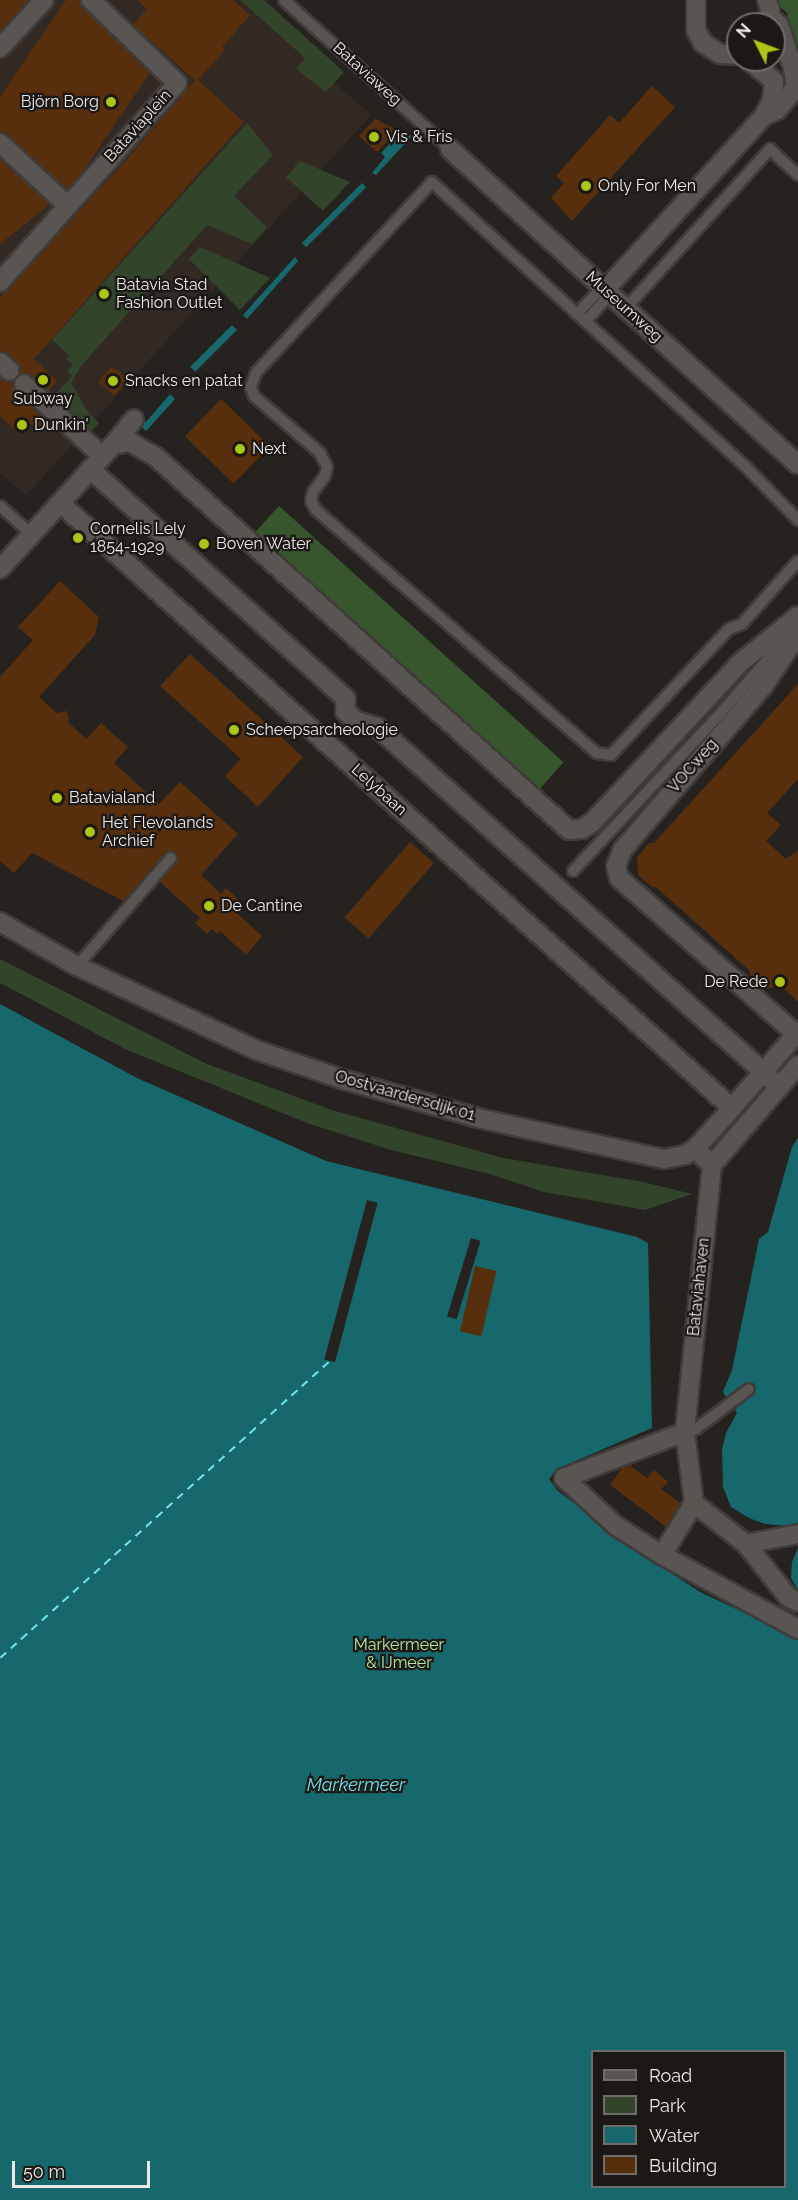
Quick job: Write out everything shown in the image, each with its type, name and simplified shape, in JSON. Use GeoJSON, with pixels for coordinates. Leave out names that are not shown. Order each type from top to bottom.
{"type":"FeatureCollection","features":[{"type":"Feature","properties":{"kind":"street"},"geometry":{"type":"LineString","coordinates":[[0,48],[44,0]]}},
{"type":"Feature","properties":{"kind":"street","name":"Bataviaplein"},"geometry":{"type":"LineString","coordinates":[[0,282],[177,83],[91,0]]}},
{"type":"Feature","properties":{"kind":"street"},"geometry":{"type":"LineString","coordinates":[[696,0],[696,30],[703,43],[720,54],[726,54]]}},
{"type":"Feature","properties":{"kind":"street"},"geometry":{"type":"LineString","coordinates":[[764,116],[777,110],[796,87],[794,67],[786,45]]}},
{"type":"Feature","properties":{"kind":"street"},"geometry":{"type":"LineString","coordinates":[[606,290],[764,116],[772,100],[774,81],[763,72]]}},
{"type":"Feature","properties":{"kind":"street"},"geometry":{"type":"LineString","coordinates":[[0,143],[68,206]]}},
{"type":"Feature","properties":{"kind":"street","name":"Museumweg"},"geometry":{"type":"LineString","coordinates":[[450,149],[798,464]]}},
{"type":"Feature","properties":{"kind":"street"},"geometry":{"type":"LineString","coordinates":[[24,384],[102,457],[346,699],[345,711],[350,716],[356,721],[377,727],[779,1086]]}},
{"type":"Feature","properties":{"kind":"street"},"geometry":{"type":"LineString","coordinates":[[0,569],[134,419]]}},
{"type":"Feature","properties":{"kind":"street","name":"VOCweg"},"geometry":{"type":"LineString","coordinates":[[102,457],[130,442],[156,457],[569,830],[576,830],[592,822],[764,661],[798,634]]}},
{"type":"Feature","properties":{"kind":"street","name":"Lelybaan"},"geometry":{"type":"LineString","coordinates":[[60,503],[732,1108]]}},
{"type":"Feature","properties":{"kind":"street","name":"VOCweg"},"geometry":{"type":"LineString","coordinates":[[797,1033],[619,878],[616,866],[618,858],[630,841],[764,685],[764,661],[798,616]]}},
{"type":"Feature","properties":{"kind":"street","name":"Oostvaardersdijk 01"},"geometry":{"type":"LineString","coordinates":[[0,922],[77,966],[256,1050],[399,1096],[491,1121],[663,1159],[685,1155],[695,1149],[797,1033]]}},
{"type":"Feature","properties":{"kind":"street"},"geometry":{"type":"LineString","coordinates":[[695,1149],[712,1165],[798,1065]]}},
{"type":"Feature","properties":{"kind":"street","name":"Bataviahaven"},"geometry":{"type":"LineString","coordinates":[[694,1503],[685,1432],[712,1165]]}},
{"type":"Feature","properties":{"kind":"street"},"geometry":{"type":"LineString","coordinates":[[685,1432],[564,1478],[616,1526],[662,1555],[798,1629]]}},
{"type":"Feature","properties":{"kind":"street"},"geometry":{"type":"LineString","coordinates":[[662,1555],[694,1503],[746,1544],[788,1597],[798,1602]]}},
{"type":"Feature","properties":{"kind":"street"},"geometry":{"type":"LineString","coordinates":[[746,1544],[798,1534]]}},
{"type":"Feature","properties":{"kind":"lane","name":"Bataviaweg"},"geometry":{"type":"LineString","coordinates":[[284,0],[450,149]]}},
{"type":"Feature","properties":{"kind":"lane"},"geometry":{"type":"LineString","coordinates":[[626,308],[770,149],[798,175]]}},
{"type":"Feature","properties":{"kind":"lane"},"geometry":{"type":"LineString","coordinates":[[798,520],[745,466],[432,182],[256,374],[251,387],[254,396],[320,453],[327,467],[325,476],[313,492],[311,501],[316,510],[597,753],[611,755],[729,629],[741,624],[798,561]]}},
{"type":"Feature","properties":{"kind":"lane"},"geometry":{"type":"LineString","coordinates":[[577,314],[606,290]]}},
{"type":"Feature","properties":{"kind":"lane"},"geometry":{"type":"LineString","coordinates":[[586,321],[606,290]]}},
{"type":"Feature","properties":{"kind":"lane"},"geometry":{"type":"LineString","coordinates":[[0,506],[31,534]]}},
{"type":"Feature","properties":{"kind":"lane"},"geometry":{"type":"LineString","coordinates":[[573,871],[798,624]]}},
{"type":"Feature","properties":{"kind":"lane"},"geometry":{"type":"LineString","coordinates":[[77,966],[171,858]]}},
{"type":"Feature","properties":{"kind":"lane"},"geometry":{"type":"LineString","coordinates":[[685,1432],[696,1429],[749,1389]]}},
{"type":"Feature","properties":{"kind":"shaded area","name":"Batavia Stad Fashion Outlet"},"geometry":{"type":"Polygon","coordinates":[[[0,0],[241,0],[371,115],[26,496],[0,473],[0,0]]]}},
{"type":"Feature","properties":{"kind":"green space"},"geometry":{"type":"Polygon","coordinates":[[[240,0],[264,0],[344,72],[326,92],[296,69],[305,58],[240,0]]]}},
{"type":"Feature","properties":{"kind":"green space"},"geometry":{"type":"Polygon","coordinates":[[[773,0],[798,0],[798,59],[787,13],[773,0]]]}},
{"type":"Feature","properties":{"kind":"green space"},"geometry":{"type":"Polygon","coordinates":[[[247,123],[273,155],[234,196],[267,227],[252,244],[207,225],[81,366],[71,383],[88,412],[99,423],[90,432],[53,397],[72,376],[67,371],[73,365],[66,359],[69,355],[52,340],[247,123]]]}},
{"type":"Feature","properties":{"kind":"green space"},"geometry":{"type":"Polygon","coordinates":[[[300,161],[350,182],[323,211],[286,177],[300,161]]]}},
{"type":"Feature","properties":{"kind":"green space"},"geometry":{"type":"Polygon","coordinates":[[[200,247],[270,278],[240,310],[189,259],[200,247]]]}},
{"type":"Feature","properties":{"kind":"green space"},"geometry":{"type":"Polygon","coordinates":[[[279,506],[564,762],[539,790],[254,533],[279,506]]]}},
{"type":"Feature","properties":{"kind":"green space"},"geometry":{"type":"Polygon","coordinates":[[[0,959],[207,1064],[332,1110],[503,1158],[643,1182],[692,1194],[645,1210],[544,1192],[490,1174],[391,1150],[307,1123],[125,1049],[0,983],[0,959]]]}},
{"type":"Feature","properties":{"kind":"water"},"geometry":{"type":"Polygon","coordinates":[[[401,132],[412,136],[376,175],[372,173],[385,157],[381,153],[401,132]]]}},
{"type":"Feature","properties":{"kind":"water"},"geometry":{"type":"Polygon","coordinates":[[[362,183],[366,187],[306,247],[302,243],[362,183]]]}},
{"type":"Feature","properties":{"kind":"water"},"geometry":{"type":"Polygon","coordinates":[[[295,257],[298,261],[247,319],[243,315],[295,257]]]}},
{"type":"Feature","properties":{"kind":"water"},"geometry":{"type":"Polygon","coordinates":[[[232,325],[237,330],[195,372],[190,367],[232,325]]]}},
{"type":"Feature","properties":{"kind":"water"},"geometry":{"type":"Polygon","coordinates":[[[170,394],[175,399],[146,431],[136,421],[140,417],[146,422],[170,394]]]}},
{"type":"Feature","properties":{"kind":"water","name":"Markermeer"},"geometry":{"type":"Polygon","coordinates":[[[0,1004],[137,1078],[326,1161],[637,1237],[648,1243],[652,1428],[557,1469],[549,1479],[558,1491],[630,1546],[700,1592],[798,1638],[798,2200],[0,2200],[0,1004]]]}},
{"type":"Feature","properties":{"kind":"water"},"geometry":{"type":"Polygon","coordinates":[[[798,1138],[798,1526],[788,1526],[765,1524],[731,1507],[723,1487],[722,1450],[726,1433],[737,1413],[723,1392],[732,1370],[759,1239],[768,1232],[792,1147],[798,1138]]]}},
{"type":"Feature","properties":{"kind":"water"},"geometry":{"type":"Polygon","coordinates":[[[798,1548],[798,1590],[791,1578],[792,1562],[798,1548]]]}},
{"type":"Feature","properties":{"kind":"pier"},"geometry":{"type":"Polygon","coordinates":[[[367,1200],[378,1203],[335,1362],[324,1359],[367,1200]]]}},
{"type":"Feature","properties":{"kind":"pier"},"geometry":{"type":"Polygon","coordinates":[[[471,1238],[481,1241],[457,1319],[447,1316],[471,1238]]]}},
{"type":"Feature","properties":{"kind":"building"},"geometry":{"type":"Polygon","coordinates":[[[0,0],[29,0],[0,31],[0,0]]]}},
{"type":"Feature","properties":{"kind":"building"},"geometry":{"type":"Polygon","coordinates":[[[66,0],[79,0],[83,8],[150,72],[82,173],[67,190],[8,135],[0,132],[0,97],[66,0]]]}},
{"type":"Feature","properties":{"kind":"building"},"geometry":{"type":"Polygon","coordinates":[[[137,0],[233,0],[250,15],[222,47],[225,50],[198,80],[244,122],[34,359],[57,381],[48,391],[31,375],[21,373],[18,363],[0,351],[0,298],[130,156],[195,80],[133,25],[147,9],[137,0]]]}},
{"type":"Feature","properties":{"kind":"building"},"geometry":{"type":"Polygon","coordinates":[[[652,86],[675,107],[572,221],[551,198],[564,183],[556,176],[610,115],[619,123],[652,86]]]}},
{"type":"Feature","properties":{"kind":"building"},"geometry":{"type":"Polygon","coordinates":[[[375,119],[398,130],[377,152],[359,136],[375,119]]]}},
{"type":"Feature","properties":{"kind":"building"},"geometry":{"type":"Polygon","coordinates":[[[0,158],[50,204],[0,244],[0,158]]]}},
{"type":"Feature","properties":{"kind":"building","name":"Snacks en patat"},"geometry":{"type":"Polygon","coordinates":[[[112,366],[128,380],[114,396],[98,382],[112,366]]]}},
{"type":"Feature","properties":{"kind":"building"},"geometry":{"type":"Polygon","coordinates":[[[0,377],[13,382],[16,392],[48,422],[39,432],[29,423],[19,433],[0,416],[0,377]]]}},
{"type":"Feature","properties":{"kind":"building"},"geometry":{"type":"Polygon","coordinates":[[[221,399],[270,446],[234,484],[185,436],[221,399]]]}},
{"type":"Feature","properties":{"kind":"building"},"geometry":{"type":"Polygon","coordinates":[[[60,581],[99,617],[95,635],[39,697],[57,713],[67,711],[69,723],[86,739],[101,723],[128,747],[114,763],[159,804],[180,782],[238,834],[201,875],[221,894],[226,888],[238,899],[233,905],[239,910],[237,913],[262,936],[246,955],[220,931],[218,934],[212,929],[207,934],[195,923],[200,918],[160,882],[178,860],[178,855],[173,851],[165,853],[123,901],[32,853],[14,873],[0,861],[0,677],[33,640],[18,627],[60,581]]]}},
{"type":"Feature","properties":{"kind":"building","name":"Scheepsarcheologie"},"geometry":{"type":"Polygon","coordinates":[[[190,654],[303,757],[258,807],[225,776],[241,759],[160,686],[190,654]]]}},
{"type":"Feature","properties":{"kind":"building"},"geometry":{"type":"Polygon","coordinates":[[[798,684],[798,779],[767,813],[781,825],[766,841],[786,859],[798,850],[798,1002],[782,987],[763,988],[750,976],[750,971],[656,887],[652,887],[638,875],[637,857],[649,843],[654,843],[798,684]]]}},
{"type":"Feature","properties":{"kind":"building"},"geometry":{"type":"Polygon","coordinates":[[[410,842],[434,863],[369,938],[344,917],[410,842]]]}},
{"type":"Feature","properties":{"kind":"building"},"geometry":{"type":"Polygon","coordinates":[[[475,1266],[496,1271],[481,1336],[460,1331],[475,1266]]]}},
{"type":"Feature","properties":{"kind":"building"},"geometry":{"type":"Polygon","coordinates":[[[629,1465],[647,1478],[654,1470],[668,1482],[661,1489],[681,1503],[666,1527],[610,1485],[622,1468],[629,1465]]]}},
{"type":"Feature","properties":{"kind":"ferry route"},"geometry":{"type":"LineString","coordinates":[[0,1658],[330,1361]]}},
{"type":"Feature","properties":{"kind":"place","name":"Björn Borg"},"geometry":{"type":"Point","coordinates":[111,102]}},
{"type":"Feature","properties":{"kind":"place","name":"Vis & Fris"},"geometry":{"type":"Point","coordinates":[374,137]}},
{"type":"Feature","properties":{"kind":"place","name":"Only For Men"},"geometry":{"type":"Point","coordinates":[586,186]}},
{"type":"Feature","properties":{"kind":"place","name":"Batavia Stad Fashion Outlet"},"geometry":{"type":"Point","coordinates":[104,294]}},
{"type":"Feature","properties":{"kind":"place","name":"Subway"},"geometry":{"type":"Point","coordinates":[43,380]}},
{"type":"Feature","properties":{"kind":"place","name":"Snacks en patat"},"geometry":{"type":"Point","coordinates":[113,381]}},
{"type":"Feature","properties":{"kind":"place","name":"Dunkin'"},"geometry":{"type":"Point","coordinates":[22,425]}},
{"type":"Feature","properties":{"kind":"place","name":"Next"},"geometry":{"type":"Point","coordinates":[240,449]}},
{"type":"Feature","properties":{"kind":"place","name":"Cornelis Lely 1854-1929"},"geometry":{"type":"Point","coordinates":[78,538]}},
{"type":"Feature","properties":{"kind":"place","name":"Boven Water"},"geometry":{"type":"Point","coordinates":[204,544]}},
{"type":"Feature","properties":{"kind":"place","name":"Scheepsarcheologie"},"geometry":{"type":"Point","coordinates":[234,730]}},
{"type":"Feature","properties":{"kind":"place","name":"Batavialand"},"geometry":{"type":"Point","coordinates":[57,798]}},
{"type":"Feature","properties":{"kind":"place","name":"Het Flevolands Archief"},"geometry":{"type":"Point","coordinates":[90,832]}},
{"type":"Feature","properties":{"kind":"place","name":"De Cantine"},"geometry":{"type":"Point","coordinates":[209,906]}},
{"type":"Feature","properties":{"kind":"place","name":"De Rede"},"geometry":{"type":"Point","coordinates":[780,982]}},
{"type":"Feature","properties":{"kind":"park label","name":"Markermeer & IJmeer"},"geometry":{"type":"Point","coordinates":[399,1654]}}]}
